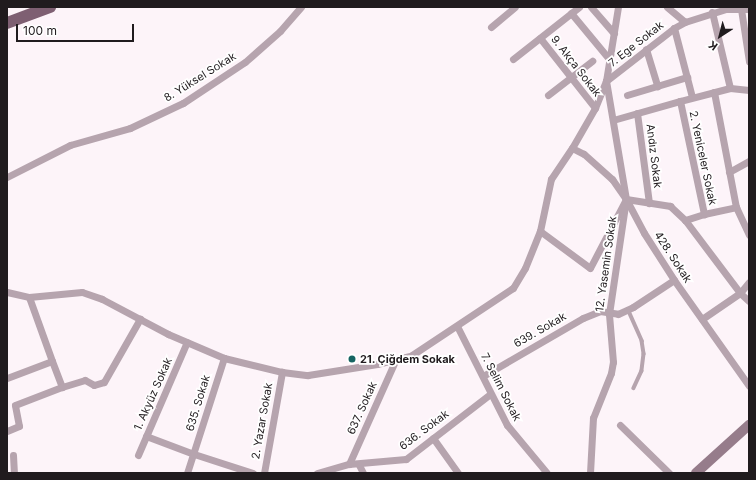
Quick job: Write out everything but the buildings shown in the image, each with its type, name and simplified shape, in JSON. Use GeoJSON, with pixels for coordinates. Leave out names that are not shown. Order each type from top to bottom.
{"type":"FeatureCollection","features":[{"type":"Feature","properties":{"kind":"main road"},"geometry":{"type":"LineString","coordinates":[[7,23],[50,7]]}},
{"type":"Feature","properties":{"kind":"main road"},"geometry":{"type":"LineString","coordinates":[[696,473],[749,425]]}},
{"type":"Feature","properties":{"kind":"street","name":"8. Yüksel Sokak"},"geometry":{"type":"LineString","coordinates":[[7,177],[70,145],[130,128],[184,103],[245,62],[280,31],[301,7]]}},
{"type":"Feature","properties":{"kind":"street"},"geometry":{"type":"LineString","coordinates":[[491,27],[514,7]]}},
{"type":"Feature","properties":{"kind":"street"},"geometry":{"type":"LineString","coordinates":[[513,59],[579,7]]}},
{"type":"Feature","properties":{"kind":"street"},"geometry":{"type":"LineString","coordinates":[[591,7],[614,33]]}},
{"type":"Feature","properties":{"kind":"street"},"geometry":{"type":"LineString","coordinates":[[7,292],[29,297],[82,292],[102,299],[187,342],[224,358],[282,372],[308,375],[395,361],[412,355],[513,288],[525,268],[540,231],[551,179],[572,148],[594,108],[606,80],[618,7]]}},
{"type":"Feature","properties":{"kind":"street"},"geometry":{"type":"LineString","coordinates":[[667,7],[685,22]]}},
{"type":"Feature","properties":{"kind":"street","name":"7. Ege Sokak"},"geometry":{"type":"LineString","coordinates":[[606,80],[674,28],[685,22],[725,8],[745,9]]}},
{"type":"Feature","properties":{"kind":"street"},"geometry":{"type":"LineString","coordinates":[[745,9],[749,61]]}},
{"type":"Feature","properties":{"kind":"street"},"geometry":{"type":"LineString","coordinates":[[712,12],[730,88]]}},
{"type":"Feature","properties":{"kind":"street"},"geometry":{"type":"LineString","coordinates":[[571,13],[610,60]]}},
{"type":"Feature","properties":{"kind":"street"},"geometry":{"type":"LineString","coordinates":[[674,28],[692,97]]}},
{"type":"Feature","properties":{"kind":"street","name":"9. Akça Sokak"},"geometry":{"type":"LineString","coordinates":[[540,38],[594,108]]}},
{"type":"Feature","properties":{"kind":"street"},"geometry":{"type":"LineString","coordinates":[[646,49],[657,86]]}},
{"type":"Feature","properties":{"kind":"street"},"geometry":{"type":"LineString","coordinates":[[548,95],[592,60]]}},
{"type":"Feature","properties":{"kind":"street"},"geometry":{"type":"LineString","coordinates":[[627,95],[687,77]]}},
{"type":"Feature","properties":{"kind":"street"},"geometry":{"type":"LineString","coordinates":[[540,231],[590,268],[626,199],[606,80]]}},
{"type":"Feature","properties":{"kind":"street","name":"2. Yeniceler Sokak"},"geometry":{"type":"LineString","coordinates":[[685,220],[704,214],[680,100],[730,88],[749,90]]}},
{"type":"Feature","properties":{"kind":"street"},"geometry":{"type":"LineString","coordinates":[[714,92],[736,207],[746,223],[749,235]]}},
{"type":"Feature","properties":{"kind":"street","name":"Andız Sokak"},"geometry":{"type":"LineString","coordinates":[[612,120],[680,100]]}},
{"type":"Feature","properties":{"kind":"street","name":"Andız Sokak"},"geometry":{"type":"LineString","coordinates":[[638,113],[649,203]]}},
{"type":"Feature","properties":{"kind":"street","name":"428. Sokak"},"geometry":{"type":"LineString","coordinates":[[572,148],[584,154],[612,179],[626,199],[644,233],[674,280],[749,386]]}},
{"type":"Feature","properties":{"kind":"street"},"geometry":{"type":"LineString","coordinates":[[729,172],[749,161]]}},
{"type":"Feature","properties":{"kind":"street"},"geometry":{"type":"LineString","coordinates":[[626,199],[670,206],[685,220],[740,293],[749,301]]}},
{"type":"Feature","properties":{"kind":"street","name":"12. Yasemin Sokak"},"geometry":{"type":"LineString","coordinates":[[590,473],[594,418],[611,372],[613,362],[609,314],[626,199]]}},
{"type":"Feature","properties":{"kind":"street"},"geometry":{"type":"LineString","coordinates":[[704,214],[736,207]]}},
{"type":"Feature","properties":{"kind":"street","name":"639. Sokak"},"geometry":{"type":"LineString","coordinates":[[483,376],[583,318],[600,311],[609,314],[618,314],[674,280]]}},
{"type":"Feature","properties":{"kind":"street"},"geometry":{"type":"LineString","coordinates":[[702,320],[740,293],[749,282]]}},
{"type":"Feature","properties":{"kind":"street"},"geometry":{"type":"LineString","coordinates":[[29,297],[62,387]]}},
{"type":"Feature","properties":{"kind":"street"},"geometry":{"type":"LineString","coordinates":[[7,431],[18,426],[15,404],[85,380],[94,385],[104,382],[140,319]]}},
{"type":"Feature","properties":{"kind":"street","name":"7. Selim Sokak"},"geometry":{"type":"LineString","coordinates":[[457,326],[507,425],[544,472]]}},
{"type":"Feature","properties":{"kind":"street","name":"1. Akyüz Sokak"},"geometry":{"type":"LineString","coordinates":[[138,455],[187,342]]}},
{"type":"Feature","properties":{"kind":"street","name":"635. Sokak"},"geometry":{"type":"LineString","coordinates":[[187,473],[224,358]]}},
{"type":"Feature","properties":{"kind":"street"},"geometry":{"type":"LineString","coordinates":[[7,378],[52,361]]}},
{"type":"Feature","properties":{"kind":"street","name":"637. Sokak"},"geometry":{"type":"LineString","coordinates":[[349,464],[395,361]]}},
{"type":"Feature","properties":{"kind":"street","name":"2. Yazar Sokak"},"geometry":{"type":"LineString","coordinates":[[264,473],[282,372]]}},
{"type":"Feature","properties":{"kind":"street","name":"636. Sokak"},"geometry":{"type":"LineString","coordinates":[[317,473],[349,464],[359,465],[406,459],[490,394]]}},
{"type":"Feature","properties":{"kind":"street"},"geometry":{"type":"LineString","coordinates":[[620,425],[669,473]]}},
{"type":"Feature","properties":{"kind":"street"},"geometry":{"type":"LineString","coordinates":[[146,436],[194,454],[253,473]]}},
{"type":"Feature","properties":{"kind":"street"},"geometry":{"type":"LineString","coordinates":[[433,438],[458,473]]}},
{"type":"Feature","properties":{"kind":"street"},"geometry":{"type":"LineString","coordinates":[[13,455],[14,473]]}},
{"type":"Feature","properties":{"kind":"street"},"geometry":{"type":"LineString","coordinates":[[359,465],[363,473]]}},
{"type":"Feature","properties":{"kind":"lane"},"geometry":{"type":"LineString","coordinates":[[628,309],[642,341],[644,354],[642,371],[634,388]]}},
{"type":"Feature","properties":{"kind":"place","name":"21. Çiğdem Sokak"},"geometry":{"type":"Point","coordinates":[352,359]}}]}
